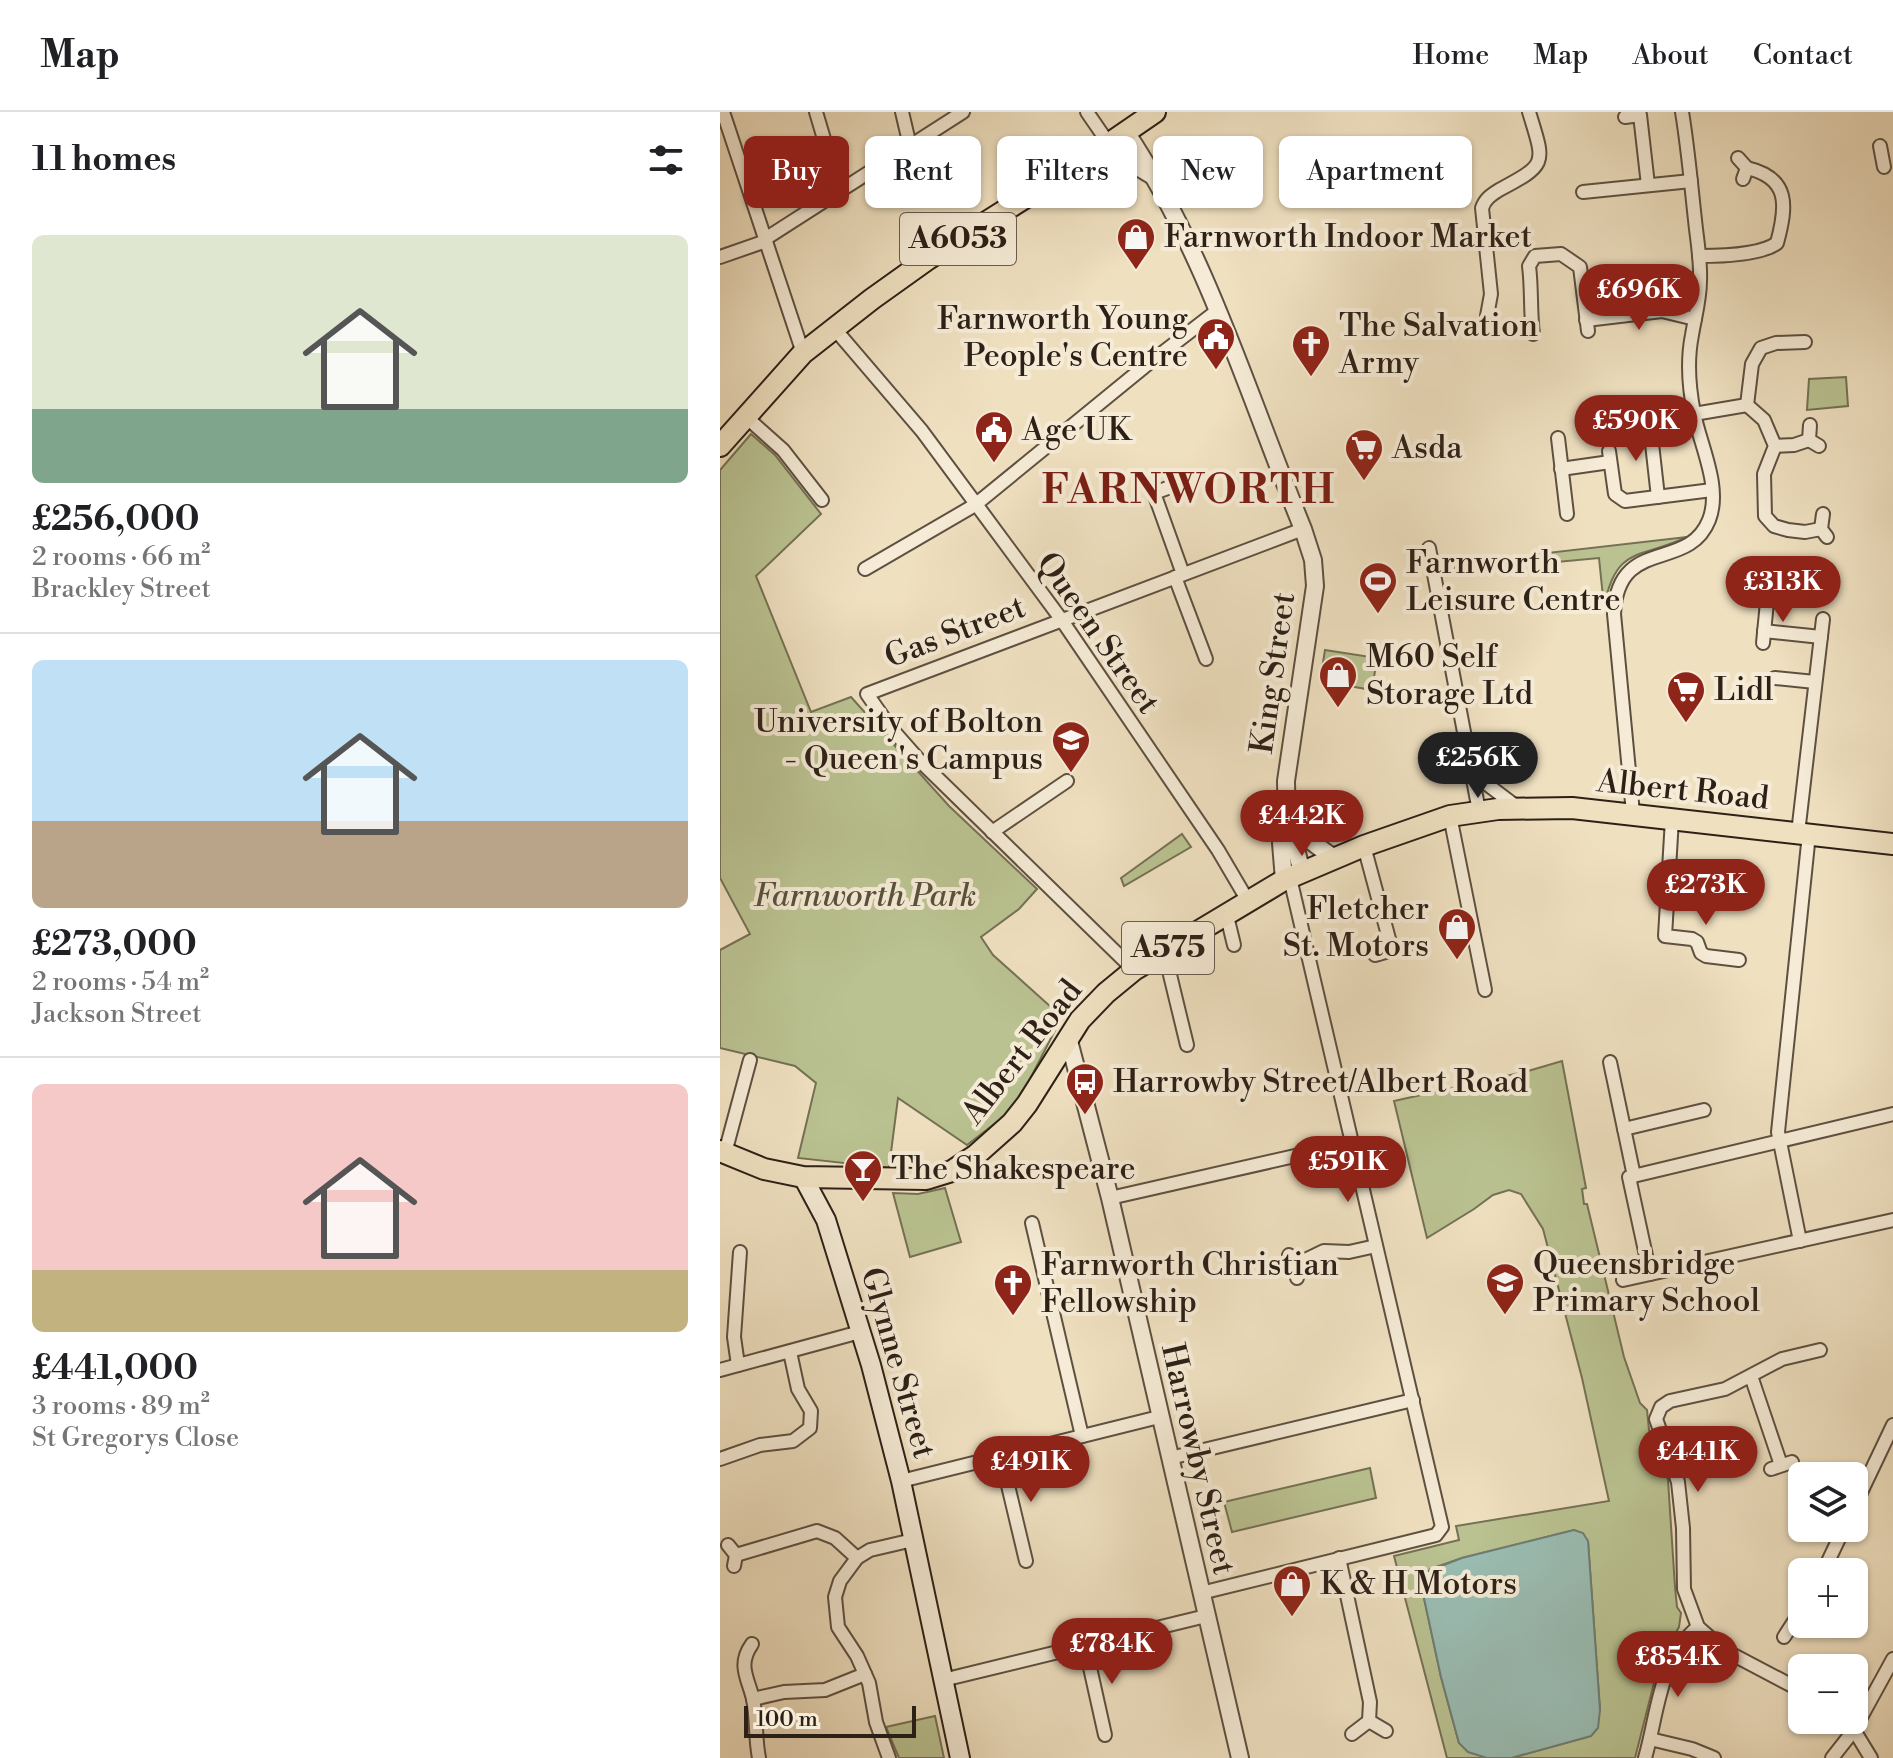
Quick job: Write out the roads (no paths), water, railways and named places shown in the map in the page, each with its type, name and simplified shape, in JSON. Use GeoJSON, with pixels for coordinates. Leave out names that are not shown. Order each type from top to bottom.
{"type":"FeatureCollection","features":[{"type":"Feature","properties":{"kind":"main road","name":"A6053"},"geometry":{"type":"LineString","coordinates":[[1120,136],[1151,113]]}},
{"type":"Feature","properties":{"kind":"main road","name":"A6053"},"geometry":{"type":"LineString","coordinates":[[722,440],[803,353],[928,259],[1009,208]]}},
{"type":"Feature","properties":{"kind":"main road","name":"Albert Road"},"geometry":{"type":"LineString","coordinates":[[830,1176],[926,1179],[952,1171],[986,1148],[1012,1123],[1068,1037],[1106,993],[1134,970],[1226,912],[1292,877],[1364,846],[1450,816],[1519,808],[1572,808],[1893,844]]}},
{"type":"Feature","properties":{"kind":"main road","name":"A575"},"geometry":{"type":"LineString","coordinates":[[722,1153],[764,1169],[803,1177],[830,1176]]}},
{"type":"Feature","properties":{"kind":"main road","name":"A575"},"geometry":{"type":"LineString","coordinates":[[722,1153],[804,1165],[830,1176]]}},
{"type":"Feature","properties":{"kind":"main road","name":"Glynne Street"},"geometry":{"type":"LineString","coordinates":[[826,1220],[826,1193],[830,1176]]}},
{"type":"Feature","properties":{"kind":"main road","name":"Glynne Street"},"geometry":{"type":"LineString","coordinates":[[803,1177],[826,1220],[901,1481],[960,1758]]}},
{"type":"Feature","properties":{"kind":"street"},"geometry":{"type":"LineString","coordinates":[[723,112],[803,353]]}},
{"type":"Feature","properties":{"kind":"street"},"geometry":{"type":"LineString","coordinates":[[816,112],[823,136]]}},
{"type":"Feature","properties":{"kind":"street"},"geometry":{"type":"LineString","coordinates":[[902,112],[908,136]]}},
{"type":"Feature","properties":{"kind":"street"},"geometry":{"type":"LineString","coordinates":[[926,136],[963,112]]}},
{"type":"Feature","properties":{"kind":"street"},"geometry":{"type":"LineString","coordinates":[[1087,112],[1115,136]]}},
{"type":"Feature","properties":{"kind":"street"},"geometry":{"type":"LineString","coordinates":[[1487,316],[1491,294],[1481,213],[1483,203],[1490,195],[1530,174],[1538,164],[1539,145],[1529,112]]}},
{"type":"Feature","properties":{"kind":"street"},"geometry":{"type":"LineString","coordinates":[[1633,813],[1614,614],[1617,593],[1626,575],[1641,562],[1681,549],[1697,538],[1710,519],[1712,490],[1694,414],[1689,373],[1700,282],[1682,112]]}},
{"type":"Feature","properties":{"kind":"street"},"geometry":{"type":"LineString","coordinates":[[1625,117],[1640,115],[1648,185]]}},
{"type":"Feature","properties":{"kind":"street","name":"King Street"},"geometry":{"type":"LineString","coordinates":[[1137,159],[1153,177]]}},
{"type":"Feature","properties":{"kind":"street"},"geometry":{"type":"LineString","coordinates":[[1742,169],[1773,178],[1781,191],[1783,207],[1777,243]]}},
{"type":"Feature","properties":{"kind":"street"},"geometry":{"type":"LineString","coordinates":[[720,257],[765,240],[865,175]]}},
{"type":"Feature","properties":{"kind":"street"},"geometry":{"type":"LineString","coordinates":[[1583,192],[1691,181]]}},
{"type":"Feature","properties":{"kind":"street","name":"King Street"},"geometry":{"type":"LineString","coordinates":[[1170,208],[1218,310],[1313,560],[1315,586],[1286,781],[1287,830],[1294,841],[1292,877]]}},
{"type":"Feature","properties":{"kind":"street"},"geometry":{"type":"LineString","coordinates":[[1699,256],[1737,254],[1768,248],[1777,243]]}},
{"type":"Feature","properties":{"kind":"street"},"geometry":{"type":"LineString","coordinates":[[1777,243],[1792,249]]}},
{"type":"Feature","properties":{"kind":"street"},"geometry":{"type":"LineString","coordinates":[[1533,334],[1529,266],[1535,256],[1565,254],[1578,264],[1587,325],[1662,311],[1695,319]]}},
{"type":"Feature","properties":{"kind":"street"},"geometry":{"type":"LineString","coordinates":[[865,569],[975,505],[1218,310]]}},
{"type":"Feature","properties":{"kind":"street","name":"Queen Street"},"geometry":{"type":"LineString","coordinates":[[834,328],[922,431],[1061,619],[1218,850],[1248,901]]}},
{"type":"Feature","properties":{"kind":"street"},"geometry":{"type":"LineString","coordinates":[[1747,405],[1752,364],[1761,348],[1776,343],[1808,344]]}},
{"type":"Feature","properties":{"kind":"street"},"geometry":{"type":"LineString","coordinates":[[1694,414],[1747,405]]}},
{"type":"Feature","properties":{"kind":"street"},"geometry":{"type":"LineString","coordinates":[[1747,405],[1764,420],[1775,446],[1764,474],[1765,516],[1774,526],[1824,533],[1823,514]]}},
{"type":"Feature","properties":{"kind":"street"},"geometry":{"type":"LineString","coordinates":[[745,416],[783,450],[822,500]]}},
{"type":"Feature","properties":{"kind":"street"},"geometry":{"type":"LineString","coordinates":[[1775,446],[1814,443],[1810,425]]}},
{"type":"Feature","properties":{"kind":"street"},"geometry":{"type":"LineString","coordinates":[[1650,426],[1658,497]]}},
{"type":"Feature","properties":{"kind":"street"},"geometry":{"type":"LineString","coordinates":[[1558,438],[1567,514]]}},
{"type":"Feature","properties":{"kind":"street"},"geometry":{"type":"LineString","coordinates":[[1561,469],[1610,457],[1615,494],[1625,501],[1712,490]]}},
{"type":"Feature","properties":{"kind":"street"},"geometry":{"type":"LineString","coordinates":[[1200,476],[1154,493],[1207,659]]}},
{"type":"Feature","properties":{"kind":"street","name":"Gas Street"},"geometry":{"type":"LineString","coordinates":[[992,832],[920,761],[890,727],[867,694],[1303,529]]}},
{"type":"Feature","properties":{"kind":"street"},"geometry":{"type":"LineString","coordinates":[[1429,548],[1479,811]]}},
{"type":"Feature","properties":{"kind":"street"},"geometry":{"type":"LineString","coordinates":[[1432,568],[1449,565]]}},
{"type":"Feature","properties":{"kind":"street"},"geometry":{"type":"LineString","coordinates":[[1767,602],[1763,637],[1821,637]]}},
{"type":"Feature","properties":{"kind":"street"},"geometry":{"type":"LineString","coordinates":[[1800,1241],[1779,1142],[1780,1095],[1823,619]]}},
{"type":"Feature","properties":{"kind":"street"},"geometry":{"type":"LineString","coordinates":[[1775,678],[1815,682]]}},
{"type":"Feature","properties":{"kind":"street"},"geometry":{"type":"LineString","coordinates":[[1470,759],[1488,785],[1519,808]]}},
{"type":"Feature","properties":{"kind":"street"},"geometry":{"type":"LineString","coordinates":[[1067,781],[992,832],[1134,970]]}},
{"type":"Feature","properties":{"kind":"street"},"geometry":{"type":"LineString","coordinates":[[1450,816],[1485,990]]}},
{"type":"Feature","properties":{"kind":"street"},"geometry":{"type":"LineString","coordinates":[[1672,819],[1665,936],[1692,939],[1706,956],[1739,960]]}},
{"type":"Feature","properties":{"kind":"street"},"geometry":{"type":"LineString","coordinates":[[1287,830],[1303,834],[1335,858]]}},
{"type":"Feature","properties":{"kind":"street"},"geometry":{"type":"LineString","coordinates":[[1364,846],[1392,950]]}},
{"type":"Feature","properties":{"kind":"street"},"geometry":{"type":"LineString","coordinates":[[1201,1593],[1436,1535],[1441,1531],[1442,1523],[1292,877]]}},
{"type":"Feature","properties":{"kind":"street"},"geometry":{"type":"LineString","coordinates":[[1226,912],[1234,945]]}},
{"type":"Feature","properties":{"kind":"street"},"geometry":{"type":"LineString","coordinates":[[1375,955],[1409,945]]}},
{"type":"Feature","properties":{"kind":"street"},"geometry":{"type":"LineString","coordinates":[[1164,950],[1187,1045]]}},
{"type":"Feature","properties":{"kind":"street","name":"Harrowby Street"},"geometry":{"type":"LineString","coordinates":[[1068,1037],[1110,1198],[1240,1758]]}},
{"type":"Feature","properties":{"kind":"street"},"geometry":{"type":"LineString","coordinates":[[722,1153],[750,1060]]}},
{"type":"Feature","properties":{"kind":"street"},"geometry":{"type":"LineString","coordinates":[[1053,1061],[1080,1080]]}},
{"type":"Feature","properties":{"kind":"street"},"geometry":{"type":"LineString","coordinates":[[1610,1062],[1650,1274]]}},
{"type":"Feature","properties":{"kind":"street"},"geometry":{"type":"LineString","coordinates":[[1624,1129],[1704,1110]]}},
{"type":"Feature","properties":{"kind":"street"},"geometry":{"type":"LineString","coordinates":[[1632,1177],[1893,1114]]}},
{"type":"Feature","properties":{"kind":"street"},"geometry":{"type":"LineString","coordinates":[[1110,1198],[1352,1143]]}},
{"type":"Feature","properties":{"kind":"street"},"geometry":{"type":"LineString","coordinates":[[1623,1280],[1893,1220]]}},
{"type":"Feature","properties":{"kind":"street"},"geometry":{"type":"LineString","coordinates":[[1032,1223],[1082,1436]]}},
{"type":"Feature","properties":{"kind":"street"},"geometry":{"type":"LineString","coordinates":[[1294,1266],[1324,1251],[1349,1252],[1376,1246]]}},
{"type":"Feature","properties":{"kind":"street"},"geometry":{"type":"LineString","coordinates":[[738,1365],[734,1337],[740,1252]]}},
{"type":"Feature","properties":{"kind":"street"},"geometry":{"type":"LineString","coordinates":[[720,1370],[860,1332]]}},
{"type":"Feature","properties":{"kind":"street"},"geometry":{"type":"LineString","coordinates":[[1788,1684],[1724,1650],[1698,1627],[1684,1589],[1683,1528],[1678,1482],[1656,1419],[1665,1403],[1725,1389],[1782,1359],[1820,1350]]}},
{"type":"Feature","properties":{"kind":"street"},"geometry":{"type":"LineString","coordinates":[[720,1459],[760,1445],[793,1441],[810,1428],[811,1411],[798,1389],[790,1352]]}},
{"type":"Feature","properties":{"kind":"street"},"geometry":{"type":"LineString","coordinates":[[1802,1356],[1806,1370]]}},
{"type":"Feature","properties":{"kind":"street"},"geometry":{"type":"LineString","coordinates":[[1751,1376],[1781,1465]]}},
{"type":"Feature","properties":{"kind":"street"},"geometry":{"type":"LineString","coordinates":[[1170,1458],[1413,1400]]}},
{"type":"Feature","properties":{"kind":"street"},"geometry":{"type":"LineString","coordinates":[[901,1481],[1159,1417]]}},
{"type":"Feature","properties":{"kind":"street"},"geometry":{"type":"LineString","coordinates":[[1868,1478],[1893,1425]]}},
{"type":"Feature","properties":{"kind":"street"},"geometry":{"type":"LineString","coordinates":[[1001,1456],[1028,1544],[1026,1561]]}},
{"type":"Feature","properties":{"kind":"street"},"geometry":{"type":"LineString","coordinates":[[732,1555],[817,1531],[835,1538],[857,1558]]}},
{"type":"Feature","properties":{"kind":"street"},"geometry":{"type":"LineString","coordinates":[[889,1758],[876,1722],[865,1674],[838,1627],[834,1612],[835,1597],[840,1581],[857,1558],[870,1550],[913,1540]]}},
{"type":"Feature","properties":{"kind":"street"},"geometry":{"type":"LineString","coordinates":[[1339,1558],[1365,1653],[1370,1702],[1369,1721],[1352,1734]]}},
{"type":"Feature","properties":{"kind":"street"},"geometry":{"type":"LineString","coordinates":[[943,1680],[1206,1616]]}},
{"type":"Feature","properties":{"kind":"street"},"geometry":{"type":"LineString","coordinates":[[1645,1758],[1669,1665],[1688,1635],[1698,1627]]}},
{"type":"Feature","properties":{"kind":"street"},"geometry":{"type":"LineString","coordinates":[[1784,1637],[1788,1631]]}},
{"type":"Feature","properties":{"kind":"street"},"geometry":{"type":"LineString","coordinates":[[752,1644],[739,1657],[753,1699],[759,1758]]}},
{"type":"Feature","properties":{"kind":"street"},"geometry":{"type":"LineString","coordinates":[[1085,1645],[1105,1735]]}},
{"type":"Feature","properties":{"kind":"street"},"geometry":{"type":"LineString","coordinates":[[1868,1705],[1893,1659]]}},
{"type":"Feature","properties":{"kind":"street"},"geometry":{"type":"LineString","coordinates":[[753,1699],[784,1692],[825,1690],[865,1674]]}},
{"type":"Feature","properties":{"kind":"street"},"geometry":{"type":"LineString","coordinates":[[1369,1721],[1386,1731]]}},
{"type":"Feature","properties":{"kind":"street"},"geometry":{"type":"LineString","coordinates":[[1832,1758],[1851,1734]]}},
{"type":"Feature","properties":{"kind":"street"},"geometry":{"type":"LineString","coordinates":[[1856,1734],[1871,1758]]}},
{"type":"Feature","properties":{"kind":"street"},"geometry":{"type":"LineString","coordinates":[[1650,1739],[1714,1758]]}},
{"type":"Feature","properties":{"kind":"water"},"geometry":{"type":"Polygon","coordinates":[[[1574,1530],[1583,1533],[1588,1541],[1600,1710],[1598,1728],[1591,1736],[1511,1758],[1487,1758],[1468,1752],[1459,1743],[1441,1677],[1422,1589],[1423,1573],[1462,1558],[1574,1530]]]}},
{"type":"Feature","properties":{"kind":"place","name":"Farnworth Indoor Market"},"geometry":{"type":"Point","coordinates":[1136,271]}},
{"type":"Feature","properties":{"kind":"place","name":"Farnworth Young People's Centre"},"geometry":{"type":"Point","coordinates":[1216,371]}},
{"type":"Feature","properties":{"kind":"place","name":"The Salvation Army"},"geometry":{"type":"Point","coordinates":[1311,378]}},
{"type":"Feature","properties":{"kind":"place","name":"Age UK"},"geometry":{"type":"Point","coordinates":[994,464]}},
{"type":"Feature","properties":{"kind":"place","name":"Asda"},"geometry":{"type":"Point","coordinates":[1364,482]}},
{"type":"Feature","properties":{"kind":"place","name":"Farnworth Leisure Centre"},"geometry":{"type":"Point","coordinates":[1378,615]}},
{"type":"Feature","properties":{"kind":"place","name":"M60 Self Storage Ltd"},"geometry":{"type":"Point","coordinates":[1338,709]}},
{"type":"Feature","properties":{"kind":"place","name":"Lidl"},"geometry":{"type":"Point","coordinates":[1686,724]}},
{"type":"Feature","properties":{"kind":"place","name":"University of Bolton - Queen's Campus"},"geometry":{"type":"Point","coordinates":[1071,774]}},
{"type":"Feature","properties":{"kind":"place","name":"Fletcher St. Motors"},"geometry":{"type":"Point","coordinates":[1457,961]}},
{"type":"Feature","properties":{"kind":"place","name":"Harrowby Street/Albert Road"},"geometry":{"type":"Point","coordinates":[1085,1116]}},
{"type":"Feature","properties":{"kind":"place","name":"The Shakespeare"},"geometry":{"type":"Point","coordinates":[863,1203]}},
{"type":"Feature","properties":{"kind":"place","name":"Queensbridge Primary School"},"geometry":{"type":"Point","coordinates":[1505,1316]}},
{"type":"Feature","properties":{"kind":"place","name":"Farnworth Christian Fellowship"},"geometry":{"type":"Point","coordinates":[1013,1317]}},
{"type":"Feature","properties":{"kind":"place","name":"K & H Motors"},"geometry":{"type":"Point","coordinates":[1292,1618]}},
{"type":"Feature","properties":{"kind":"district","name":"FARNWORTH"},"geometry":{"type":"Point","coordinates":[1189,491]}},
{"type":"Feature","properties":{"kind":"park label","name":"Farnworth Park"},"geometry":{"type":"Point","coordinates":[865,896]}}]}
